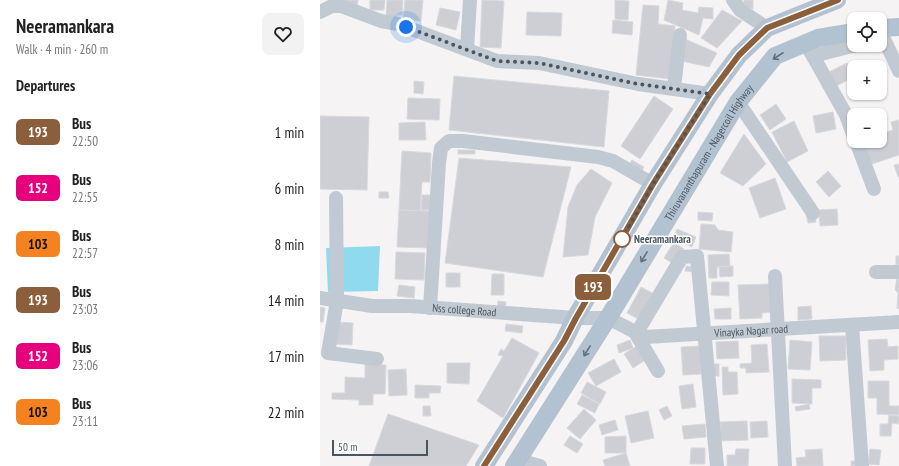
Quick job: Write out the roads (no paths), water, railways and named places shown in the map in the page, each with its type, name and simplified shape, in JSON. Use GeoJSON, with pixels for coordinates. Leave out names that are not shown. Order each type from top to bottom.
{"type":"FeatureCollection","features":[{"type":"Feature","properties":{"kind":"main road"},"geometry":{"type":"LineString","coordinates":[[484,466],[564,341],[653,184],[710,94],[739,55],[767,28],[838,0]]}},
{"type":"Feature","properties":{"kind":"main road"},"geometry":{"type":"LineString","coordinates":[[887,28],[899,27]]}},
{"type":"Feature","properties":{"kind":"main road","name":"Thiruvananthapuram - Nagercoil Highway"},"geometry":{"type":"LineString","coordinates":[[516,463],[608,318],[738,102],[775,56],[809,50],[818,38],[847,33]]}},
{"type":"Feature","properties":{"kind":"street"},"geometry":{"type":"LineString","coordinates":[[467,49],[470,0]]}},
{"type":"Feature","properties":{"kind":"street"},"geometry":{"type":"LineString","coordinates":[[733,0],[740,10],[767,28]]}},
{"type":"Feature","properties":{"kind":"street"},"geometry":{"type":"LineString","coordinates":[[321,7],[361,7],[381,21],[398,24],[497,61],[539,63],[638,84],[710,94]]}},
{"type":"Feature","properties":{"kind":"street"},"geometry":{"type":"LineString","coordinates":[[674,88],[680,35]]}},
{"type":"Feature","properties":{"kind":"street"},"geometry":{"type":"LineString","coordinates":[[887,45],[899,71]]}},
{"type":"Feature","properties":{"kind":"street"},"geometry":{"type":"LineString","coordinates":[[847,46],[809,50],[847,119]]}},
{"type":"Feature","properties":{"kind":"street"},"geometry":{"type":"LineString","coordinates":[[738,102],[813,213]]}},
{"type":"Feature","properties":{"kind":"street"},"geometry":{"type":"LineString","coordinates":[[430,308],[438,162],[441,148],[448,141],[463,141],[598,157],[613,161],[653,184]]}},
{"type":"Feature","properties":{"kind":"street"},"geometry":{"type":"LineString","coordinates":[[859,148],[874,188]]}},
{"type":"Feature","properties":{"kind":"street"},"geometry":{"type":"LineString","coordinates":[[336,198],[337,300],[328,353],[377,359]]}},
{"type":"Feature","properties":{"kind":"street"},"geometry":{"type":"LineString","coordinates":[[658,371],[636,334],[682,256],[697,256],[717,466]]}},
{"type":"Feature","properties":{"kind":"street"},"geometry":{"type":"LineString","coordinates":[[876,272],[899,272]]}},
{"type":"Feature","properties":{"kind":"street"},"geometry":{"type":"LineString","coordinates":[[775,276],[786,466]]}},
{"type":"Feature","properties":{"kind":"street","name":"Nss college Road"},"geometry":{"type":"LineString","coordinates":[[320,298],[372,306],[430,308],[576,318],[608,318]]}},
{"type":"Feature","properties":{"kind":"street","name":"Vinayka Nagar road"},"geometry":{"type":"LineString","coordinates":[[608,318],[636,334],[645,337],[899,322]]}},
{"type":"Feature","properties":{"kind":"street"},"geometry":{"type":"LineString","coordinates":[[852,325],[862,460]]}},
{"type":"Feature","properties":{"kind":"street"},"geometry":{"type":"LineString","coordinates":[[516,463],[540,466]]}},
{"type":"Feature","properties":{"kind":"water"},"geometry":{"type":"Polygon","coordinates":[[[380,246],[378,291],[328,292],[326,248],[380,246]]]}},
{"type":"Feature","properties":{"kind":"place","name":"Neeramankara"},"geometry":{"type":"Point","coordinates":[622,239]}}]}
